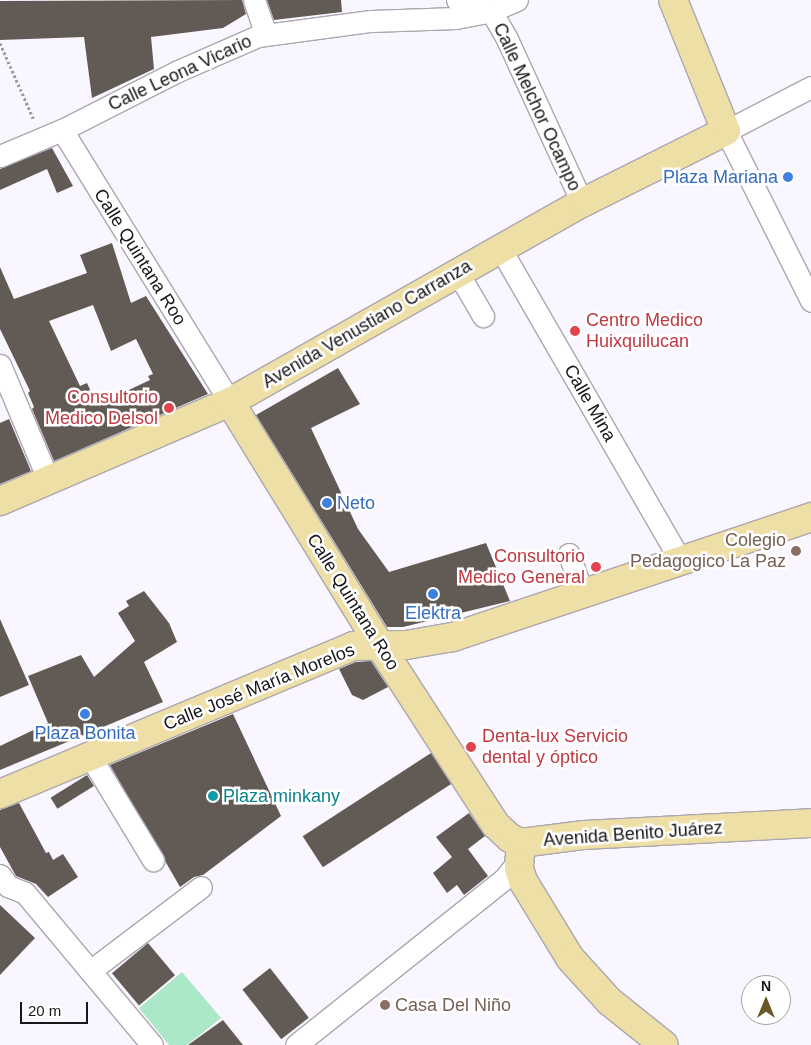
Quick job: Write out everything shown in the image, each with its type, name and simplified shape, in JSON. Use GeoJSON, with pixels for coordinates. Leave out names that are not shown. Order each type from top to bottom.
{"type":"FeatureCollection","features":[{"type":"Feature","properties":{"kind":"main road"},"geometry":{"type":"LineString","coordinates":[[673,0],[726,131]]}},
{"type":"Feature","properties":{"kind":"main road","name":"Avenida Venustiano Carranza"},"geometry":{"type":"LineString","coordinates":[[0,500],[230,402],[582,203],[726,131]]}},
{"type":"Feature","properties":{"kind":"main road","name":"Calle Quintana Roo"},"geometry":{"type":"LineString","coordinates":[[230,402],[380,646],[496,826],[522,843]]}},
{"type":"Feature","properties":{"kind":"main road","name":"Calle José María Morelos"},"geometry":{"type":"LineString","coordinates":[[0,794],[353,646],[425,643],[453,637],[679,558],[811,517]]}},
{"type":"Feature","properties":{"kind":"main road","name":"Avenida Benito Juárez"},"geometry":{"type":"LineString","coordinates":[[522,843],[584,835],[811,823]]}},
{"type":"Feature","properties":{"kind":"main road"},"geometry":{"type":"LineString","coordinates":[[522,843],[519,868],[522,881],[570,958],[610,1001],[664,1045]]}},
{"type":"Feature","properties":{"kind":"street"},"geometry":{"type":"LineString","coordinates":[[254,0],[266,34]]}},
{"type":"Feature","properties":{"kind":"street"},"geometry":{"type":"LineString","coordinates":[[457,0],[491,11]]}},
{"type":"Feature","properties":{"kind":"street","name":"Calle Leona Vicario"},"geometry":{"type":"LineString","coordinates":[[0,156],[42,136],[62,130],[178,71],[266,34],[371,21],[456,18],[491,11],[517,0]]}},
{"type":"Feature","properties":{"kind":"street","name":"Calle Melchor Ocampo"},"geometry":{"type":"LineString","coordinates":[[491,11],[507,39],[582,203]]}},
{"type":"Feature","properties":{"kind":"street"},"geometry":{"type":"LineString","coordinates":[[811,87],[726,131],[811,301]]}},
{"type":"Feature","properties":{"kind":"street","name":"Calle Quintana Roo"},"geometry":{"type":"LineString","coordinates":[[62,130],[230,402]]}},
{"type":"Feature","properties":{"kind":"street","name":"Calle Mina"},"geometry":{"type":"LineString","coordinates":[[500,248],[679,558]]}},
{"type":"Feature","properties":{"kind":"street"},"geometry":{"type":"LineString","coordinates":[[458,273],[483,316]]}},
{"type":"Feature","properties":{"kind":"street"},"geometry":{"type":"LineString","coordinates":[[0,365],[48,479]]}},
{"type":"Feature","properties":{"kind":"street"},"geometry":{"type":"LineString","coordinates":[[569,554],[582,592]]}},
{"type":"Feature","properties":{"kind":"street"},"geometry":{"type":"LineString","coordinates":[[90,756],[153,860]]}},
{"type":"Feature","properties":{"kind":"street","name":"Avenida Benito Juárez"},"geometry":{"type":"LineString","coordinates":[[296,1045],[506,878],[515,865],[522,843]]}},
{"type":"Feature","properties":{"kind":"street"},"geometry":{"type":"LineString","coordinates":[[0,875],[8,886],[25,893],[152,1045]]}},
{"type":"Feature","properties":{"kind":"street"},"geometry":{"type":"LineString","coordinates":[[87,966],[201,887]]}},
{"type":"Feature","properties":{"kind":"street"},"geometry":{"type":"LineString","coordinates":[[87,966],[152,910]]}},
{"type":"Feature","properties":{"kind":"path"},"geometry":{"type":"LineString","coordinates":[[0,43],[42,136]]}},
{"type":"Feature","properties":{"kind":"green space"},"geometry":{"type":"Polygon","coordinates":[[[182,972],[221,1018],[187,1045],[169,1045],[139,1008],[182,972]]]}},
{"type":"Feature","properties":{"kind":"building"},"geometry":{"type":"Polygon","coordinates":[[[242,0],[246,14],[223,28],[151,37],[154,69],[92,98],[84,37],[0,40],[0,1],[242,0]]]}},
{"type":"Feature","properties":{"kind":"building"},"geometry":{"type":"Polygon","coordinates":[[[267,0],[341,0],[342,12],[274,20],[267,0]]]}},
{"type":"Feature","properties":{"kind":"building"},"geometry":{"type":"Polygon","coordinates":[[[52,148],[73,186],[57,193],[47,169],[0,190],[0,169],[52,148]]]}},
{"type":"Feature","properties":{"kind":"building"},"geometry":{"type":"Polygon","coordinates":[[[112,243],[131,303],[146,296],[208,394],[54,461],[32,409],[34,407],[28,393],[30,391],[0,329],[0,267],[14,299],[87,273],[80,255],[112,243]],[[93,305],[49,321],[80,386],[87,383],[97,405],[150,380],[148,376],[153,374],[136,339],[111,351],[93,305]]]}},
{"type":"Feature","properties":{"kind":"building"},"geometry":{"type":"Polygon","coordinates":[[[338,368],[360,404],[311,428],[358,529],[389,572],[486,543],[510,601],[403,627],[387,627],[256,415],[338,368]]]}},
{"type":"Feature","properties":{"kind":"building"},"geometry":{"type":"Polygon","coordinates":[[[9,419],[31,471],[0,484],[0,423],[9,419]]]}},
{"type":"Feature","properties":{"kind":"building"},"geometry":{"type":"Polygon","coordinates":[[[144,591],[169,623],[177,642],[144,662],[163,702],[0,770],[0,746],[48,723],[28,676],[81,655],[94,677],[135,641],[118,613],[129,606],[126,601],[144,591]]]}},
{"type":"Feature","properties":{"kind":"building"},"geometry":{"type":"Polygon","coordinates":[[[0,619],[29,685],[0,697],[0,619]]]}},
{"type":"Feature","properties":{"kind":"building"},"geometry":{"type":"Polygon","coordinates":[[[371,661],[388,687],[363,700],[352,695],[339,669],[356,662],[371,661]]]}},
{"type":"Feature","properties":{"kind":"building","name":"Plaza minkany"},"geometry":{"type":"Polygon","coordinates":[[[233,714],[281,816],[203,875],[194,877],[180,887],[110,765],[233,714]]]}},
{"type":"Feature","properties":{"kind":"building"},"geometry":{"type":"Polygon","coordinates":[[[431,753],[451,784],[323,867],[303,836],[431,753]]]}},
{"type":"Feature","properties":{"kind":"building"},"geometry":{"type":"Polygon","coordinates":[[[87,775],[94,786],[57,809],[51,798],[87,775]]]}},
{"type":"Feature","properties":{"kind":"building"},"geometry":{"type":"Polygon","coordinates":[[[19,803],[46,853],[49,852],[53,860],[63,854],[78,877],[48,897],[36,884],[16,876],[0,847],[0,810],[19,803]]]}},
{"type":"Feature","properties":{"kind":"building"},"geometry":{"type":"Polygon","coordinates":[[[469,813],[485,836],[468,849],[488,876],[464,895],[457,885],[447,893],[433,873],[452,857],[436,837],[469,813]]]}},
{"type":"Feature","properties":{"kind":"building"},"geometry":{"type":"Polygon","coordinates":[[[0,905],[35,938],[0,975],[0,905]]]}},
{"type":"Feature","properties":{"kind":"building"},"geometry":{"type":"Polygon","coordinates":[[[148,943],[175,975],[139,1005],[112,973],[148,943]]]}},
{"type":"Feature","properties":{"kind":"building"},"geometry":{"type":"Polygon","coordinates":[[[270,968],[309,1018],[281,1039],[242,990],[270,968]]]}},
{"type":"Feature","properties":{"kind":"building"},"geometry":{"type":"Polygon","coordinates":[[[223,1020],[243,1045],[188,1045],[223,1020]]]}},
{"type":"Feature","properties":{"kind":"place","name":"Plaza Mariana"},"geometry":{"type":"Point","coordinates":[788,177]}},
{"type":"Feature","properties":{"kind":"place","name":"Centro Medico Huixquilucan"},"geometry":{"type":"Point","coordinates":[575,331]}},
{"type":"Feature","properties":{"kind":"place","name":"Consultorio Medico Delsol"},"geometry":{"type":"Point","coordinates":[169,408]}},
{"type":"Feature","properties":{"kind":"place","name":"Neto"},"geometry":{"type":"Point","coordinates":[327,503]}},
{"type":"Feature","properties":{"kind":"place","name":"Colegio Pedagogico La Paz"},"geometry":{"type":"Point","coordinates":[796,551]}},
{"type":"Feature","properties":{"kind":"place","name":"Consultorio Medico General"},"geometry":{"type":"Point","coordinates":[596,567]}},
{"type":"Feature","properties":{"kind":"place","name":"Elektra"},"geometry":{"type":"Point","coordinates":[433,594]}},
{"type":"Feature","properties":{"kind":"place","name":"Plaza Bonita"},"geometry":{"type":"Point","coordinates":[85,714]}},
{"type":"Feature","properties":{"kind":"place","name":"Denta-lux Servicio dental y óptico"},"geometry":{"type":"Point","coordinates":[471,747]}},
{"type":"Feature","properties":{"kind":"place","name":"Plaza minkany"},"geometry":{"type":"Point","coordinates":[213,796]}},
{"type":"Feature","properties":{"kind":"place","name":"Casa Del Niño"},"geometry":{"type":"Point","coordinates":[385,1005]}}]}
